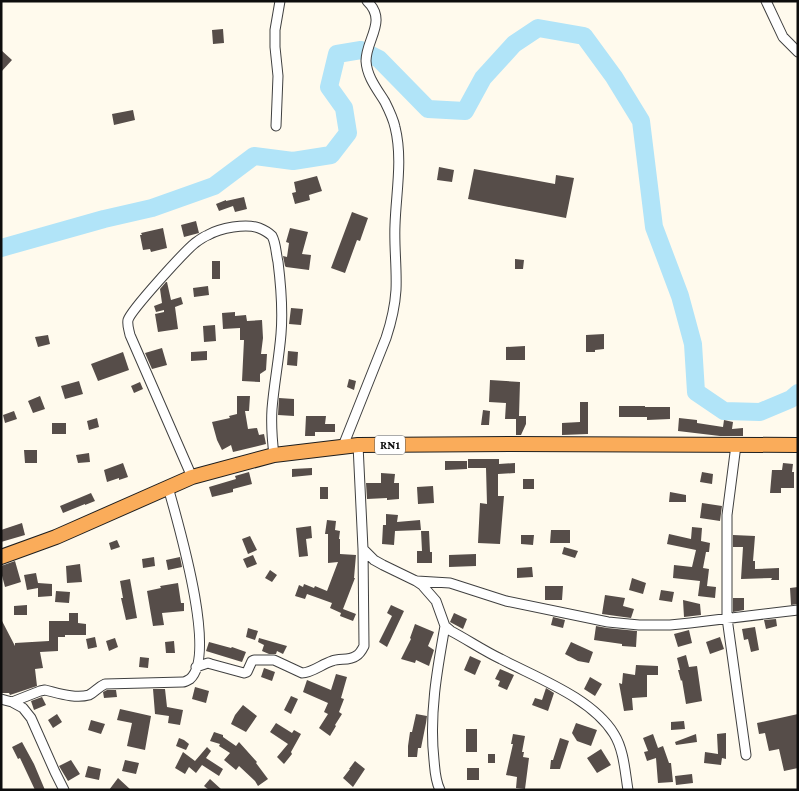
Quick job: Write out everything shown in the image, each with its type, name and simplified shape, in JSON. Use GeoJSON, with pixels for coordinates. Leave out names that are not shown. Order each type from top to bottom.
{"type":"FeatureCollection","features":[{"type":"Feature","properties":{"kind":"highway","name":"RN1"},"geometry":{"type":"LineString","coordinates":[[1,557],[56,536],[192,477],[274,454],[358,445],[798,445]]}},
{"type":"Feature","properties":{"kind":"street"},"geometry":{"type":"LineString","coordinates":[[276,126],[278,76],[275,30],[280,1]]}},
{"type":"Feature","properties":{"kind":"street"},"geometry":{"type":"LineString","coordinates":[[343,446],[386,338],[396,291],[394,228],[398,156],[397,135],[391,114],[370,78],[366,60],[375,31],[376,20],[375,12],[367,1]]}},
{"type":"Feature","properties":{"kind":"street"},"geometry":{"type":"LineString","coordinates":[[766,1],[783,37],[798,52]]}},
{"type":"Feature","properties":{"kind":"street"},"geometry":{"type":"LineString","coordinates":[[192,477],[130,335],[128,320],[157,284],[195,243],[209,234],[222,229],[239,226],[258,227],[272,236],[275,244],[282,310],[272,408],[271,430],[274,454]]}},
{"type":"Feature","properties":{"kind":"street"},"geometry":{"type":"LineString","coordinates":[[196,667],[208,663],[244,673],[247,672],[254,660],[274,660],[302,673],[306,673],[330,661],[350,659],[361,652],[364,646],[363,549],[358,445]]}},
{"type":"Feature","properties":{"kind":"street"},"geometry":{"type":"LineString","coordinates":[[736,445],[727,515],[727,618],[746,755]]}},
{"type":"Feature","properties":{"kind":"street"},"geometry":{"type":"LineString","coordinates":[[12,702],[45,690],[81,696],[89,695],[105,684],[183,682],[189,680],[193,675],[198,662],[199,628],[193,582],[168,487]]}},
{"type":"Feature","properties":{"kind":"street"},"geometry":{"type":"LineString","coordinates":[[363,549],[368,555],[383,565],[422,585],[436,601],[446,626],[451,631],[588,706],[608,726],[619,744],[628,790]]}},
{"type":"Feature","properties":{"kind":"street"},"geometry":{"type":"LineString","coordinates":[[416,581],[450,583],[506,601],[608,622],[639,625],[670,625],[798,610]]}},
{"type":"Feature","properties":{"kind":"street"},"geometry":{"type":"LineString","coordinates":[[438,788],[432,737],[436,676],[446,626]]}},
{"type":"Feature","properties":{"kind":"street"},"geometry":{"type":"LineString","coordinates":[[1,699],[24,708],[31,718],[64,790]]}},
{"type":"Feature","properties":{"kind":"building"},"geometry":{"type":"Polygon","coordinates":[[[223,29],[224,43],[213,44],[212,30],[223,29]]]}},
{"type":"Feature","properties":{"kind":"building"},"geometry":{"type":"Polygon","coordinates":[[[1,50],[12,60],[1,72],[1,50]]]}},
{"type":"Feature","properties":{"kind":"building"},"geometry":{"type":"Polygon","coordinates":[[[133,110],[135,120],[114,125],[112,114],[133,110]]]}},
{"type":"Feature","properties":{"kind":"building"},"geometry":{"type":"Polygon","coordinates":[[[439,167],[454,170],[452,182],[437,180],[439,167]]]}},
{"type":"Feature","properties":{"kind":"building"},"geometry":{"type":"Polygon","coordinates":[[[474,169],[555,184],[556,175],[574,178],[566,218],[468,199],[474,169]]]}},
{"type":"Feature","properties":{"kind":"building"},"geometry":{"type":"Polygon","coordinates":[[[317,176],[322,191],[309,195],[310,200],[295,204],[292,193],[296,192],[294,182],[317,176]]]}},
{"type":"Feature","properties":{"kind":"building"},"geometry":{"type":"Polygon","coordinates":[[[244,197],[247,209],[235,212],[233,206],[219,211],[216,204],[226,200],[244,197]]]}},
{"type":"Feature","properties":{"kind":"building"},"geometry":{"type":"Polygon","coordinates":[[[352,212],[368,218],[360,241],[357,240],[345,273],[331,268],[352,212]]]}},
{"type":"Feature","properties":{"kind":"building"},"geometry":{"type":"Polygon","coordinates":[[[196,221],[199,233],[184,237],[181,225],[196,221]]]}},
{"type":"Feature","properties":{"kind":"building"},"geometry":{"type":"Polygon","coordinates":[[[163,228],[167,248],[151,252],[150,249],[143,250],[141,233],[163,228]]]}},
{"type":"Feature","properties":{"kind":"building"},"geometry":{"type":"Polygon","coordinates":[[[290,228],[308,232],[302,254],[311,255],[309,270],[285,266],[283,256],[287,257],[289,243],[286,242],[290,228]]]}},
{"type":"Feature","properties":{"kind":"building"},"geometry":{"type":"Polygon","coordinates":[[[515,259],[524,260],[523,269],[515,269],[515,259]]]}},
{"type":"Feature","properties":{"kind":"building"},"geometry":{"type":"Polygon","coordinates":[[[212,261],[220,261],[220,279],[212,279],[212,261]]]}},
{"type":"Feature","properties":{"kind":"building"},"geometry":{"type":"Polygon","coordinates":[[[166,282],[171,300],[181,297],[183,304],[175,307],[178,329],[158,332],[155,314],[164,312],[164,310],[156,312],[154,306],[162,303],[160,289],[166,282]]]}},
{"type":"Feature","properties":{"kind":"building"},"geometry":{"type":"Polygon","coordinates":[[[208,286],[209,295],[194,297],[193,288],[208,286]]]}},
{"type":"Feature","properties":{"kind":"building"},"geometry":{"type":"Polygon","coordinates":[[[291,308],[303,309],[301,325],[289,324],[291,308]]]}},
{"type":"Feature","properties":{"kind":"building"},"geometry":{"type":"Polygon","coordinates":[[[235,312],[235,316],[246,315],[247,321],[262,320],[263,338],[261,354],[267,354],[266,370],[260,374],[260,382],[242,381],[244,340],[240,340],[240,328],[223,329],[222,313],[235,312]]]}},
{"type":"Feature","properties":{"kind":"building"},"geometry":{"type":"Polygon","coordinates":[[[215,325],[216,341],[204,342],[203,326],[215,325]]]}},
{"type":"Feature","properties":{"kind":"building"},"geometry":{"type":"Polygon","coordinates":[[[604,334],[604,349],[586,352],[586,335],[604,334]]]}},
{"type":"Feature","properties":{"kind":"building"},"geometry":{"type":"Polygon","coordinates":[[[48,335],[50,344],[38,347],[35,337],[48,335]]]}},
{"type":"Feature","properties":{"kind":"building"},"geometry":{"type":"Polygon","coordinates":[[[525,346],[525,360],[506,360],[506,347],[525,346]]]}},
{"type":"Feature","properties":{"kind":"building"},"geometry":{"type":"Polygon","coordinates":[[[162,348],[167,365],[152,369],[145,353],[162,348]]]}},
{"type":"Feature","properties":{"kind":"building"},"geometry":{"type":"Polygon","coordinates":[[[207,351],[207,360],[191,361],[191,352],[207,351]]]}},
{"type":"Feature","properties":{"kind":"building"},"geometry":{"type":"Polygon","coordinates":[[[288,351],[298,352],[297,366],[287,365],[288,351]]]}},
{"type":"Feature","properties":{"kind":"building"},"geometry":{"type":"Polygon","coordinates":[[[123,352],[129,370],[98,381],[91,364],[123,352]]]}},
{"type":"Feature","properties":{"kind":"building"},"geometry":{"type":"Polygon","coordinates":[[[349,379],[356,381],[354,390],[347,387],[349,379]]]}},
{"type":"Feature","properties":{"kind":"building"},"geometry":{"type":"Polygon","coordinates":[[[490,380],[520,382],[519,416],[526,416],[526,424],[521,435],[516,435],[516,419],[505,419],[506,403],[489,402],[490,380]]]}},
{"type":"Feature","properties":{"kind":"building"},"geometry":{"type":"Polygon","coordinates":[[[79,381],[83,394],[65,399],[61,386],[79,381]]]}},
{"type":"Feature","properties":{"kind":"building"},"geometry":{"type":"Polygon","coordinates":[[[140,382],[143,389],[134,393],[131,386],[140,382]]]}},
{"type":"Feature","properties":{"kind":"building"},"geometry":{"type":"Polygon","coordinates":[[[40,396],[45,409],[33,413],[28,401],[40,396]]]}},
{"type":"Feature","properties":{"kind":"building"},"geometry":{"type":"Polygon","coordinates":[[[237,396],[250,396],[249,411],[245,411],[248,429],[257,428],[259,435],[264,434],[266,444],[233,452],[231,445],[222,450],[212,422],[230,418],[229,416],[237,414],[237,396]]]}},
{"type":"Feature","properties":{"kind":"building"},"geometry":{"type":"Polygon","coordinates":[[[279,398],[294,399],[294,416],[278,415],[279,398]]]}},
{"type":"Feature","properties":{"kind":"building"},"geometry":{"type":"Polygon","coordinates":[[[580,402],[588,402],[588,434],[562,435],[562,423],[580,422],[580,402]]]}},
{"type":"Feature","properties":{"kind":"building"},"geometry":{"type":"Polygon","coordinates":[[[619,406],[670,407],[670,419],[647,420],[647,417],[619,417],[619,406]]]}},
{"type":"Feature","properties":{"kind":"building"},"geometry":{"type":"Polygon","coordinates":[[[483,410],[490,411],[489,425],[481,425],[483,410]]]}},
{"type":"Feature","properties":{"kind":"building"},"geometry":{"type":"Polygon","coordinates":[[[14,411],[17,419],[5,423],[3,415],[14,411]]]}},
{"type":"Feature","properties":{"kind":"building"},"geometry":{"type":"Polygon","coordinates":[[[306,416],[326,416],[325,424],[335,424],[335,432],[315,432],[315,436],[305,436],[306,416]]]}},
{"type":"Feature","properties":{"kind":"building"},"geometry":{"type":"Polygon","coordinates":[[[97,418],[99,427],[89,430],[87,421],[97,418]]]}},
{"type":"Feature","properties":{"kind":"building"},"geometry":{"type":"Polygon","coordinates":[[[679,418],[697,420],[697,423],[723,427],[724,420],[733,422],[732,429],[743,428],[743,436],[720,436],[678,431],[679,418]]]}},
{"type":"Feature","properties":{"kind":"building"},"geometry":{"type":"Polygon","coordinates":[[[52,423],[66,423],[66,434],[52,434],[52,423]]]}},
{"type":"Feature","properties":{"kind":"building"},"geometry":{"type":"Polygon","coordinates":[[[24,450],[37,450],[37,463],[25,463],[24,450]]]}},
{"type":"Feature","properties":{"kind":"building"},"geometry":{"type":"Polygon","coordinates":[[[89,453],[90,462],[78,463],[76,455],[89,453]]]}},
{"type":"Feature","properties":{"kind":"building"},"geometry":{"type":"Polygon","coordinates":[[[468,459],[499,459],[499,464],[515,463],[515,473],[498,474],[498,496],[504,496],[500,544],[478,543],[480,503],[487,504],[486,468],[468,468],[468,459]]]}},
{"type":"Feature","properties":{"kind":"building"},"geometry":{"type":"Polygon","coordinates":[[[445,461],[467,461],[467,469],[445,470],[445,461]]]}},
{"type":"Feature","properties":{"kind":"building"},"geometry":{"type":"Polygon","coordinates":[[[123,463],[128,477],[107,482],[104,470],[123,463]]]}},
{"type":"Feature","properties":{"kind":"building"},"geometry":{"type":"Polygon","coordinates":[[[783,463],[793,464],[794,488],[781,488],[781,493],[770,493],[772,470],[782,470],[783,463]]]}},
{"type":"Feature","properties":{"kind":"building"},"geometry":{"type":"Polygon","coordinates":[[[312,468],[312,475],[292,477],[292,469],[312,468]]]}},
{"type":"Feature","properties":{"kind":"building"},"geometry":{"type":"Polygon","coordinates":[[[249,472],[252,484],[233,489],[233,492],[212,497],[209,487],[236,479],[235,476],[249,472]]]}},
{"type":"Feature","properties":{"kind":"building"},"geometry":{"type":"Polygon","coordinates":[[[702,472],[713,474],[712,484],[700,482],[702,472]]]}},
{"type":"Feature","properties":{"kind":"building"},"geometry":{"type":"Polygon","coordinates":[[[381,473],[395,474],[394,483],[399,483],[399,499],[367,499],[366,483],[381,483],[381,473]]]}},
{"type":"Feature","properties":{"kind":"building"},"geometry":{"type":"Polygon","coordinates":[[[523,479],[534,479],[534,489],[523,489],[523,479]]]}},
{"type":"Feature","properties":{"kind":"building"},"geometry":{"type":"Polygon","coordinates":[[[433,486],[434,503],[418,504],[417,487],[433,486]]]}},
{"type":"Feature","properties":{"kind":"building"},"geometry":{"type":"Polygon","coordinates":[[[320,487],[328,487],[328,499],[320,499],[320,487]]]}},
{"type":"Feature","properties":{"kind":"building"},"geometry":{"type":"Polygon","coordinates":[[[670,492],[686,495],[686,502],[669,502],[670,492]]]}},
{"type":"Feature","properties":{"kind":"building"},"geometry":{"type":"Polygon","coordinates":[[[91,493],[95,501],[63,513],[60,506],[91,493]]]}},
{"type":"Feature","properties":{"kind":"building"},"geometry":{"type":"Polygon","coordinates":[[[702,503],[722,506],[720,521],[700,518],[702,503]]]}},
{"type":"Feature","properties":{"kind":"building"},"geometry":{"type":"Polygon","coordinates":[[[386,514],[398,515],[397,522],[420,520],[421,530],[395,531],[394,545],[382,544],[383,525],[386,525],[386,514]]]}},
{"type":"Feature","properties":{"kind":"building"},"geometry":{"type":"Polygon","coordinates":[[[327,520],[336,521],[335,530],[340,531],[340,554],[356,555],[355,578],[343,609],[356,614],[353,621],[340,616],[341,613],[330,608],[332,603],[307,594],[305,599],[295,596],[299,585],[303,587],[304,584],[327,591],[338,562],[328,563],[328,534],[325,534],[327,520]]]}},
{"type":"Feature","properties":{"kind":"building"},"geometry":{"type":"Polygon","coordinates":[[[22,523],[25,535],[1,542],[1,530],[22,523]]]}},
{"type":"Feature","properties":{"kind":"building"},"geometry":{"type":"Polygon","coordinates":[[[311,526],[312,538],[306,539],[308,556],[299,557],[296,528],[311,526]]]}},
{"type":"Feature","properties":{"kind":"building"},"geometry":{"type":"Polygon","coordinates":[[[692,527],[702,528],[701,541],[710,543],[703,568],[709,569],[707,586],[716,587],[715,598],[698,596],[700,581],[673,578],[674,565],[692,567],[696,550],[667,544],[669,534],[691,539],[692,527]]]}},
{"type":"Feature","properties":{"kind":"building"},"geometry":{"type":"Polygon","coordinates":[[[551,530],[570,530],[570,543],[550,543],[551,530]]]}},
{"type":"Feature","properties":{"kind":"building"},"geometry":{"type":"Polygon","coordinates":[[[421,531],[429,531],[432,563],[417,563],[417,551],[422,551],[421,531]]]}},
{"type":"Feature","properties":{"kind":"building"},"geometry":{"type":"Polygon","coordinates":[[[521,535],[534,535],[533,545],[521,544],[521,535]]]}},
{"type":"Feature","properties":{"kind":"building"},"geometry":{"type":"Polygon","coordinates":[[[733,535],[755,536],[753,561],[755,561],[755,569],[779,568],[779,580],[771,580],[772,578],[741,579],[743,547],[733,547],[733,535]]]}},
{"type":"Feature","properties":{"kind":"building"},"geometry":{"type":"Polygon","coordinates":[[[250,536],[257,550],[248,554],[242,539],[250,536]]]}},
{"type":"Feature","properties":{"kind":"building"},"geometry":{"type":"Polygon","coordinates":[[[117,540],[120,547],[111,550],[109,543],[117,540]]]}},
{"type":"Feature","properties":{"kind":"building"},"geometry":{"type":"Polygon","coordinates":[[[564,547],[578,551],[575,558],[562,554],[564,547]]]}},
{"type":"Feature","properties":{"kind":"building"},"geometry":{"type":"Polygon","coordinates":[[[476,554],[476,566],[449,567],[449,555],[476,554]]]}},
{"type":"Feature","properties":{"kind":"building"},"geometry":{"type":"Polygon","coordinates":[[[253,555],[257,564],[247,568],[243,559],[253,555]]]}},
{"type":"Feature","properties":{"kind":"building"},"geometry":{"type":"Polygon","coordinates":[[[154,557],[155,566],[143,568],[142,559],[154,557]]]}},
{"type":"Feature","properties":{"kind":"building"},"geometry":{"type":"Polygon","coordinates":[[[180,557],[182,567],[168,570],[166,560],[180,557]]]}},
{"type":"Feature","properties":{"kind":"building"},"geometry":{"type":"Polygon","coordinates":[[[15,561],[21,582],[5,587],[1,566],[15,561]]]}},
{"type":"Feature","properties":{"kind":"building"},"geometry":{"type":"Polygon","coordinates":[[[80,564],[82,582],[67,583],[66,566],[80,564]]]}},
{"type":"Feature","properties":{"kind":"building"},"geometry":{"type":"Polygon","coordinates":[[[532,567],[533,577],[517,578],[517,568],[532,567]]]}},
{"type":"Feature","properties":{"kind":"building"},"geometry":{"type":"Polygon","coordinates":[[[270,570],[277,575],[272,582],[265,578],[270,570]]]}},
{"type":"Feature","properties":{"kind":"building"},"geometry":{"type":"Polygon","coordinates":[[[36,573],[38,583],[52,584],[52,596],[38,597],[38,588],[27,590],[24,575],[36,573]]]}},
{"type":"Feature","properties":{"kind":"building"},"geometry":{"type":"Polygon","coordinates":[[[632,578],[646,583],[643,594],[629,590],[632,578]]]}},
{"type":"Feature","properties":{"kind":"building"},"geometry":{"type":"Polygon","coordinates":[[[130,579],[137,618],[126,620],[121,598],[123,598],[120,581],[130,579]]]}},
{"type":"Feature","properties":{"kind":"building"},"geometry":{"type":"Polygon","coordinates":[[[178,583],[181,603],[184,603],[184,611],[162,613],[164,625],[153,626],[147,591],[161,588],[160,586],[178,583]]]}},
{"type":"Feature","properties":{"kind":"building"},"geometry":{"type":"Polygon","coordinates":[[[545,586],[563,586],[562,600],[545,600],[545,586]]]}},
{"type":"Feature","properties":{"kind":"building"},"geometry":{"type":"Polygon","coordinates":[[[798,587],[798,604],[791,605],[790,588],[798,587]]]}},
{"type":"Feature","properties":{"kind":"building"},"geometry":{"type":"Polygon","coordinates":[[[661,590],[674,592],[672,602],[659,600],[661,590]]]}},
{"type":"Feature","properties":{"kind":"building"},"geometry":{"type":"Polygon","coordinates":[[[56,591],[70,592],[69,603],[55,602],[56,591]]]}},
{"type":"Feature","properties":{"kind":"building"},"geometry":{"type":"Polygon","coordinates":[[[605,595],[625,598],[623,606],[634,609],[631,618],[602,614],[605,595]]]}},
{"type":"Feature","properties":{"kind":"building"},"geometry":{"type":"Polygon","coordinates":[[[733,598],[744,598],[744,610],[733,612],[733,598]]]}},
{"type":"Feature","properties":{"kind":"building"},"geometry":{"type":"Polygon","coordinates":[[[683,600],[700,604],[701,615],[684,617],[683,600]]]}},
{"type":"Feature","properties":{"kind":"building"},"geometry":{"type":"Polygon","coordinates":[[[27,605],[27,615],[14,615],[14,606],[27,605]]]}},
{"type":"Feature","properties":{"kind":"building"},"geometry":{"type":"Polygon","coordinates":[[[391,605],[404,611],[387,647],[379,642],[392,616],[387,613],[391,605]]]}},
{"type":"Feature","properties":{"kind":"building"},"geometry":{"type":"Polygon","coordinates":[[[69,613],[78,613],[78,623],[86,624],[86,635],[58,637],[58,651],[40,652],[43,668],[35,669],[37,686],[10,695],[9,693],[1,693],[1,619],[15,646],[15,643],[49,641],[49,621],[69,621],[69,613]]]}},
{"type":"Feature","properties":{"kind":"building"},"geometry":{"type":"Polygon","coordinates":[[[454,613],[467,619],[463,629],[450,622],[454,613]]]}},
{"type":"Feature","properties":{"kind":"building"},"geometry":{"type":"Polygon","coordinates":[[[553,617],[565,620],[563,628],[551,625],[553,617]]]}},
{"type":"Feature","properties":{"kind":"building"},"geometry":{"type":"Polygon","coordinates":[[[776,619],[777,626],[766,629],[764,620],[776,619]]]}},
{"type":"Feature","properties":{"kind":"building"},"geometry":{"type":"Polygon","coordinates":[[[415,624],[434,632],[428,646],[434,650],[429,666],[416,660],[415,663],[401,659],[411,639],[415,624]]]}},
{"type":"Feature","properties":{"kind":"building"},"geometry":{"type":"Polygon","coordinates":[[[596,626],[637,631],[636,647],[594,640],[596,626]]]}},
{"type":"Feature","properties":{"kind":"building"},"geometry":{"type":"Polygon","coordinates":[[[755,627],[759,650],[751,652],[748,639],[744,640],[742,629],[755,627]]]}},
{"type":"Feature","properties":{"kind":"building"},"geometry":{"type":"Polygon","coordinates":[[[248,628],[258,631],[255,640],[246,637],[248,628]]]}},
{"type":"Feature","properties":{"kind":"building"},"geometry":{"type":"Polygon","coordinates":[[[689,630],[692,643],[678,647],[674,634],[689,630]]]}},
{"type":"Feature","properties":{"kind":"building"},"geometry":{"type":"Polygon","coordinates":[[[95,637],[97,647],[88,649],[86,639],[95,637]]]}},
{"type":"Feature","properties":{"kind":"building"},"geometry":{"type":"Polygon","coordinates":[[[720,637],[724,649],[710,654],[706,642],[720,637]]]}},
{"type":"Feature","properties":{"kind":"building"},"geometry":{"type":"Polygon","coordinates":[[[115,638],[118,647],[109,651],[106,641],[115,638]]]}},
{"type":"Feature","properties":{"kind":"building"},"geometry":{"type":"Polygon","coordinates":[[[259,638],[287,646],[283,654],[277,651],[276,654],[269,654],[262,651],[264,645],[258,642],[259,638]]]}},
{"type":"Feature","properties":{"kind":"building"},"geometry":{"type":"Polygon","coordinates":[[[174,641],[175,653],[166,653],[165,642],[174,641]]]}},
{"type":"Feature","properties":{"kind":"building"},"geometry":{"type":"Polygon","coordinates":[[[209,642],[246,652],[242,662],[206,651],[209,642]]]}},
{"type":"Feature","properties":{"kind":"building"},"geometry":{"type":"Polygon","coordinates":[[[571,642],[593,652],[589,663],[578,661],[565,654],[571,642]]]}},
{"type":"Feature","properties":{"kind":"building"},"geometry":{"type":"Polygon","coordinates":[[[686,655],[689,667],[697,666],[702,701],[686,704],[677,658],[686,655]]]}},
{"type":"Feature","properties":{"kind":"building"},"geometry":{"type":"Polygon","coordinates":[[[470,656],[481,661],[475,675],[464,670],[470,656]]]}},
{"type":"Feature","properties":{"kind":"building"},"geometry":{"type":"Polygon","coordinates":[[[140,657],[149,658],[148,668],[139,667],[140,657]]]}},
{"type":"Feature","properties":{"kind":"building"},"geometry":{"type":"Polygon","coordinates":[[[636,665],[658,666],[658,675],[647,675],[647,697],[632,698],[633,710],[624,711],[619,683],[622,684],[623,673],[635,675],[636,665]]]}},
{"type":"Feature","properties":{"kind":"building"},"geometry":{"type":"Polygon","coordinates":[[[264,668],[275,672],[272,681],[261,677],[264,668]]]}},
{"type":"Feature","properties":{"kind":"building"},"geometry":{"type":"Polygon","coordinates":[[[500,669],[514,675],[507,690],[498,686],[500,681],[495,679],[500,669]]]}},
{"type":"Feature","properties":{"kind":"building"},"geometry":{"type":"Polygon","coordinates":[[[336,674],[347,677],[341,698],[344,699],[339,712],[342,714],[330,736],[319,728],[328,714],[324,712],[328,703],[303,692],[307,680],[331,690],[336,674]]]}},
{"type":"Feature","properties":{"kind":"building"},"geometry":{"type":"Polygon","coordinates":[[[590,677],[602,684],[595,696],[584,689],[590,677]]]}},
{"type":"Feature","properties":{"kind":"building"},"geometry":{"type":"Polygon","coordinates":[[[195,687],[209,691],[206,703],[192,699],[195,687]]]}},
{"type":"Feature","properties":{"kind":"building"},"geometry":{"type":"Polygon","coordinates":[[[546,688],[554,693],[548,711],[532,705],[535,698],[542,700],[546,688]]]}},
{"type":"Feature","properties":{"kind":"building"},"geometry":{"type":"Polygon","coordinates":[[[153,689],[165,689],[167,707],[183,710],[180,725],[168,723],[169,716],[155,714],[153,689]]]}},
{"type":"Feature","properties":{"kind":"building"},"geometry":{"type":"Polygon","coordinates":[[[116,690],[117,697],[104,698],[103,692],[116,690]]]}},
{"type":"Feature","properties":{"kind":"building"},"geometry":{"type":"Polygon","coordinates":[[[291,696],[298,699],[291,714],[284,710],[291,696]]]}},
{"type":"Feature","properties":{"kind":"building"},"geometry":{"type":"Polygon","coordinates":[[[42,697],[46,705],[34,710],[31,701],[42,697]]]}},
{"type":"Feature","properties":{"kind":"building"},"geometry":{"type":"Polygon","coordinates":[[[243,705],[257,716],[246,732],[231,724],[243,705]]]}},
{"type":"Feature","properties":{"kind":"building"},"geometry":{"type":"Polygon","coordinates":[[[120,709],[151,716],[145,750],[127,746],[132,723],[117,720],[120,709]]]}},
{"type":"Feature","properties":{"kind":"building"},"geometry":{"type":"Polygon","coordinates":[[[57,714],[62,722],[53,728],[48,720],[57,714]]]}},
{"type":"Feature","properties":{"kind":"building"},"geometry":{"type":"Polygon","coordinates":[[[416,714],[427,716],[426,723],[421,748],[418,748],[417,757],[408,757],[410,732],[412,732],[416,714]]]}},
{"type":"Feature","properties":{"kind":"building"},"geometry":{"type":"Polygon","coordinates":[[[798,714],[798,768],[784,771],[779,749],[769,751],[765,733],[759,734],[757,723],[798,714]]]}},
{"type":"Feature","properties":{"kind":"building"},"geometry":{"type":"Polygon","coordinates":[[[91,720],[105,724],[101,734],[88,730],[91,720]]]}},
{"type":"Feature","properties":{"kind":"building"},"geometry":{"type":"Polygon","coordinates":[[[684,721],[685,729],[671,730],[671,722],[684,721]]]}},
{"type":"Feature","properties":{"kind":"building"},"geometry":{"type":"Polygon","coordinates":[[[276,723],[292,733],[294,730],[301,734],[291,752],[292,754],[284,764],[277,757],[288,744],[270,732],[276,723]]]}},
{"type":"Feature","properties":{"kind":"building"},"geometry":{"type":"Polygon","coordinates":[[[576,723],[597,730],[591,746],[577,741],[572,733],[576,723]]]}},
{"type":"Feature","properties":{"kind":"building"},"geometry":{"type":"Polygon","coordinates":[[[466,729],[477,729],[477,752],[466,752],[466,729]]]}},
{"type":"Feature","properties":{"kind":"building"},"geometry":{"type":"Polygon","coordinates":[[[214,732],[223,735],[223,737],[236,746],[239,742],[257,762],[268,779],[258,786],[239,766],[236,770],[224,760],[230,753],[219,746],[220,744],[210,741],[214,732]]]}},
{"type":"Feature","properties":{"kind":"building"},"geometry":{"type":"Polygon","coordinates":[[[726,733],[726,759],[722,758],[721,765],[704,763],[705,752],[718,754],[717,734],[726,733]]]}},
{"type":"Feature","properties":{"kind":"building"},"geometry":{"type":"Polygon","coordinates":[[[513,734],[525,736],[522,752],[524,752],[523,757],[529,758],[525,789],[516,788],[517,777],[506,775],[513,744],[511,744],[513,734]]]}},
{"type":"Feature","properties":{"kind":"building"},"geometry":{"type":"Polygon","coordinates":[[[653,734],[658,748],[663,746],[669,763],[671,763],[673,782],[658,783],[656,758],[647,761],[644,752],[648,751],[643,738],[653,734]]]}},
{"type":"Feature","properties":{"kind":"building"},"geometry":{"type":"Polygon","coordinates":[[[696,734],[697,742],[676,745],[675,742],[696,734]]]}},
{"type":"Feature","properties":{"kind":"building"},"geometry":{"type":"Polygon","coordinates":[[[179,738],[189,744],[186,750],[176,746],[179,738]]]}},
{"type":"Feature","properties":{"kind":"building"},"geometry":{"type":"Polygon","coordinates":[[[560,738],[569,741],[560,769],[550,769],[551,760],[553,760],[560,738]]]}},
{"type":"Feature","properties":{"kind":"building"},"geometry":{"type":"Polygon","coordinates":[[[22,742],[45,790],[35,790],[20,758],[18,759],[12,747],[22,742]]]}},
{"type":"Feature","properties":{"kind":"building"},"geometry":{"type":"Polygon","coordinates":[[[207,747],[211,751],[206,758],[223,769],[219,776],[202,765],[196,773],[189,767],[185,774],[175,768],[183,752],[195,761],[207,747]]]}},
{"type":"Feature","properties":{"kind":"building"},"geometry":{"type":"Polygon","coordinates":[[[601,749],[611,765],[597,773],[587,758],[601,749]]]}},
{"type":"Feature","properties":{"kind":"building"},"geometry":{"type":"Polygon","coordinates":[[[488,754],[495,754],[495,763],[488,763],[488,754]]]}},
{"type":"Feature","properties":{"kind":"building"},"geometry":{"type":"Polygon","coordinates":[[[71,760],[80,774],[68,781],[59,766],[71,760]]]}},
{"type":"Feature","properties":{"kind":"building"},"geometry":{"type":"Polygon","coordinates":[[[125,760],[139,763],[136,774],[122,771],[125,760]]]}},
{"type":"Feature","properties":{"kind":"building"},"geometry":{"type":"Polygon","coordinates":[[[355,761],[365,769],[353,787],[343,778],[355,761]]]}},
{"type":"Feature","properties":{"kind":"building"},"geometry":{"type":"Polygon","coordinates":[[[88,766],[101,769],[99,780],[85,777],[88,766]]]}},
{"type":"Feature","properties":{"kind":"building"},"geometry":{"type":"Polygon","coordinates":[[[467,768],[479,768],[479,780],[467,780],[467,768]]]}},
{"type":"Feature","properties":{"kind":"building"},"geometry":{"type":"Polygon","coordinates":[[[692,774],[693,783],[676,785],[675,776],[692,774]]]}},
{"type":"Feature","properties":{"kind":"building"},"geometry":{"type":"Polygon","coordinates":[[[118,778],[131,790],[109,790],[118,778]]]}},
{"type":"Feature","properties":{"kind":"building"},"geometry":{"type":"Polygon","coordinates":[[[210,779],[222,790],[209,790],[204,786],[210,779]]]}},
{"type":"Feature","properties":{"kind":"waterway"},"geometry":{"type":"LineString","coordinates":[[1,248],[104,219],[152,208],[214,186],[254,156],[293,161],[331,155],[348,133],[344,108],[329,87],[337,54],[361,50],[379,59],[428,109],[465,111],[483,78],[514,44],[538,28],[584,36],[614,77],[641,121],[654,227],[680,296],[693,344],[696,392],[724,411],[760,412],[791,399],[798,393]]}}]}
